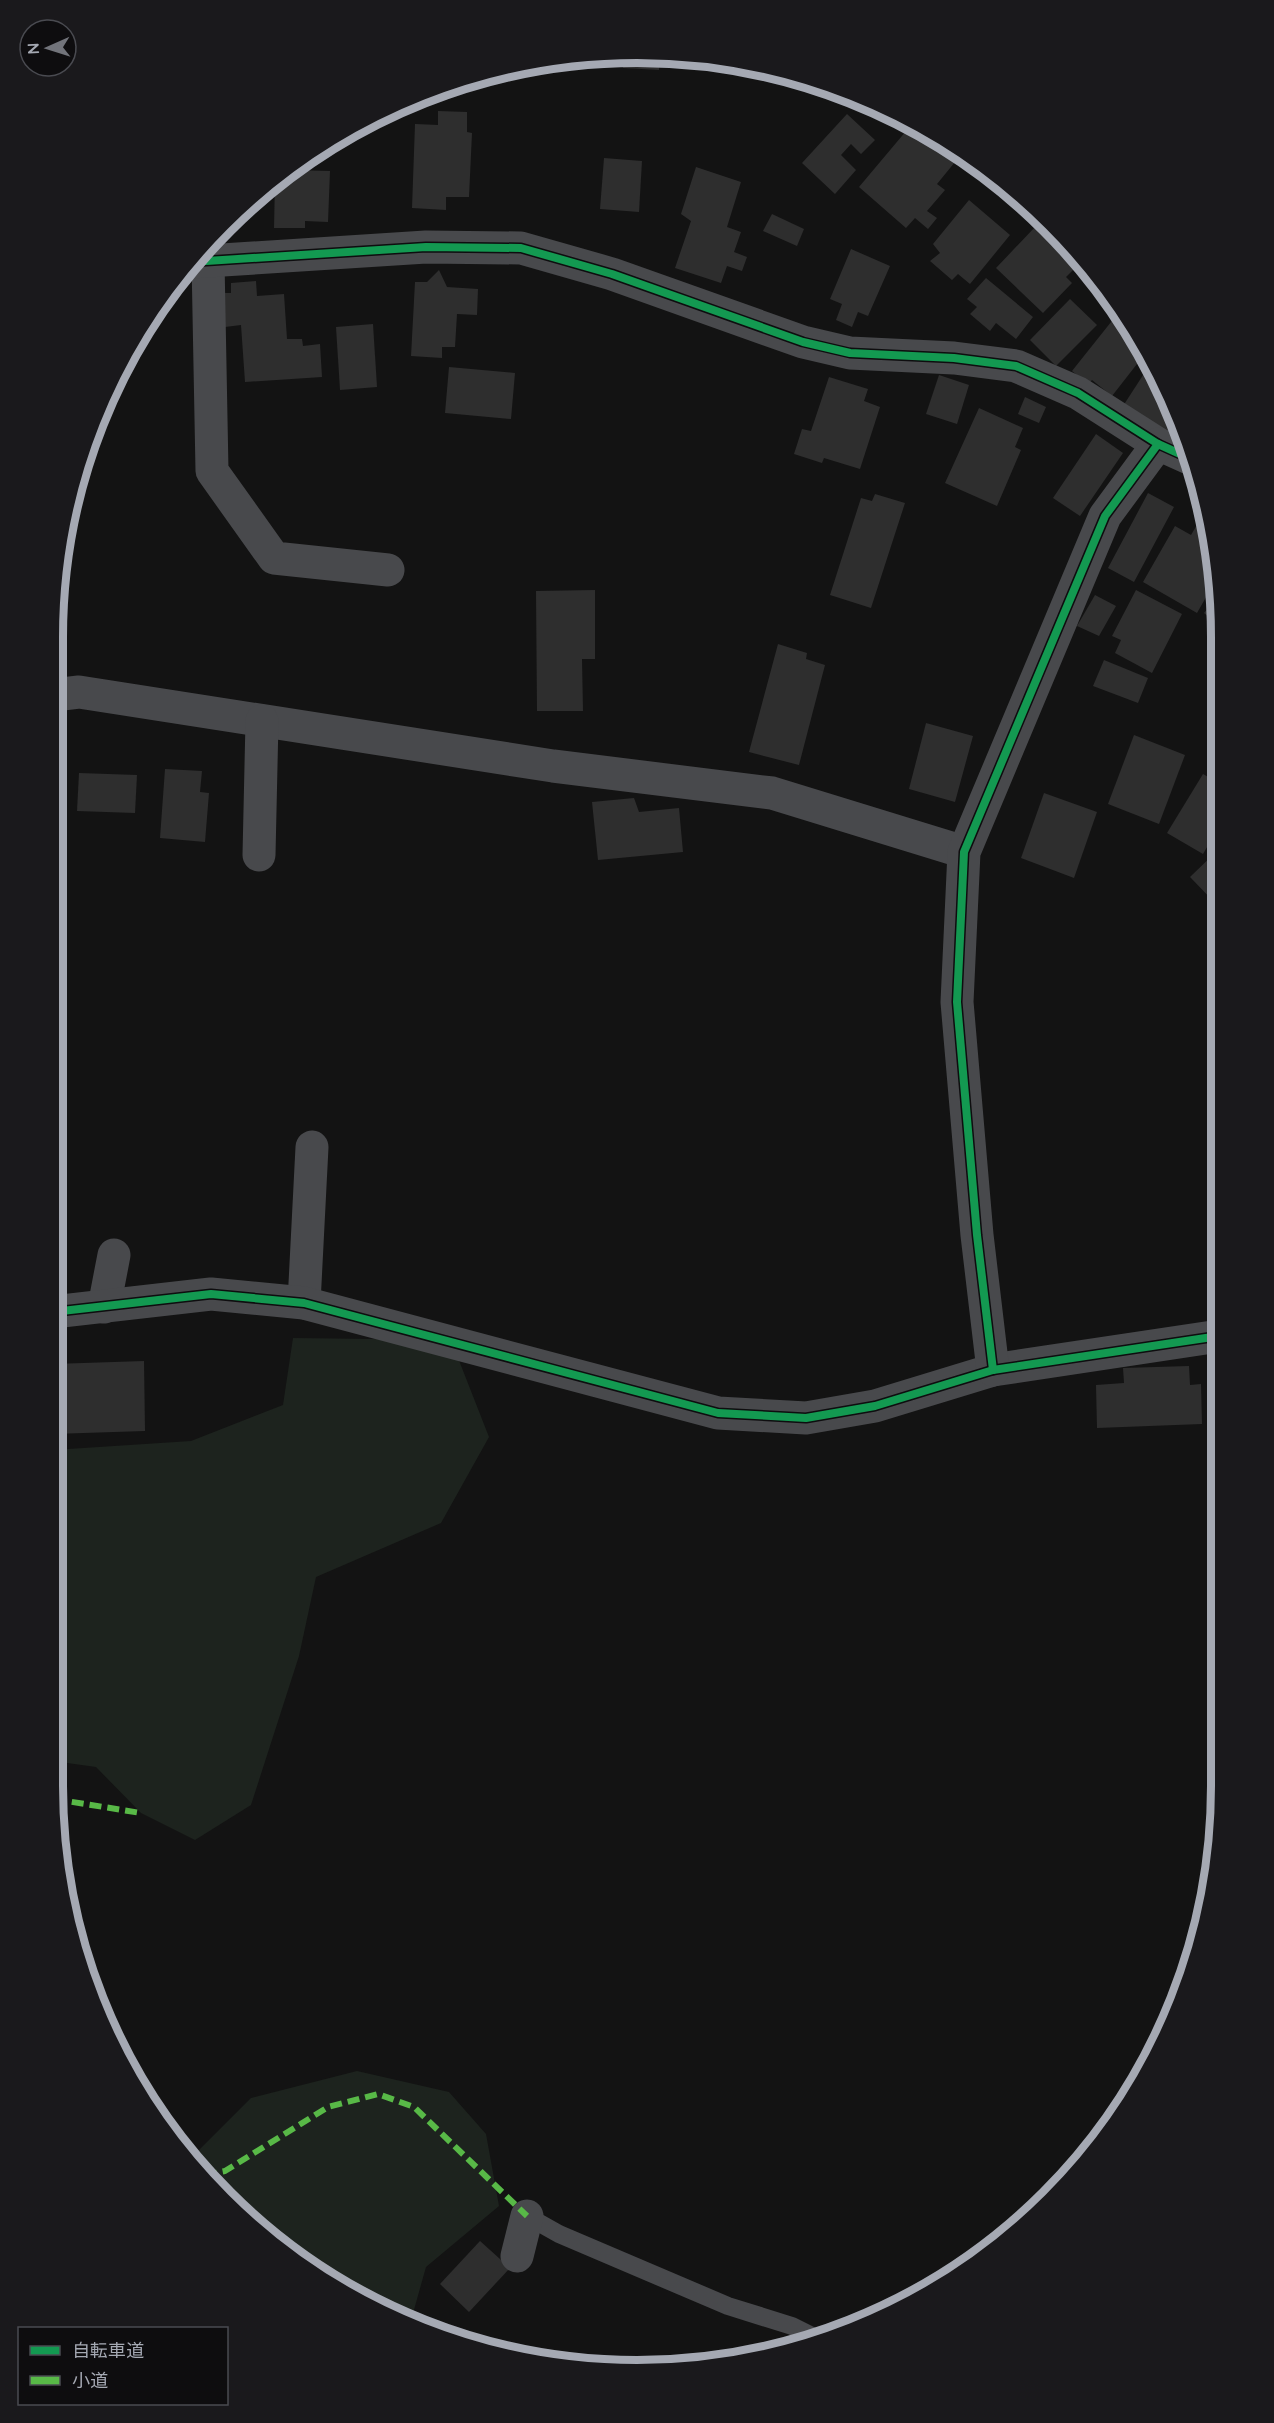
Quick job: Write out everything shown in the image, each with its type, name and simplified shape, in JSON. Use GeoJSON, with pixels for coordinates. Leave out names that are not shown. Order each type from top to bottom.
{"type":"FeatureCollection","features":[{"type":"Feature","properties":{"kind":"street"},"geometry":{"type":"LineString","coordinates":[[204,261],[426,247],[521,248],[612,274],[803,342],[850,353],[954,358],[1016,366],[1078,393],[1158,444],[1182,455]]}},
{"type":"Feature","properties":{"kind":"street"},"geometry":{"type":"LineString","coordinates":[[200,265],[212,471],[274,558],[388,570]]}},
{"type":"Feature","properties":{"kind":"street"},"geometry":{"type":"LineString","coordinates":[[993,1370],[977,1235],[957,1002],[964,852],[1105,516],[1158,444]]}},
{"type":"Feature","properties":{"kind":"street"},"geometry":{"type":"LineString","coordinates":[[63,694],[79,692],[553,766],[772,793],[964,852]]}},
{"type":"Feature","properties":{"kind":"street"},"geometry":{"type":"LineString","coordinates":[[259,855],[262,721]]}},
{"type":"Feature","properties":{"kind":"street"},"geometry":{"type":"LineString","coordinates":[[304,1303],[312,1147]]}},
{"type":"Feature","properties":{"kind":"street"},"geometry":{"type":"LineString","coordinates":[[104,1307],[114,1255]]}},
{"type":"Feature","properties":{"kind":"street"},"geometry":{"type":"LineString","coordinates":[[63,1311],[211,1294],[304,1303],[718,1413],[806,1418],[875,1406],[993,1370],[1211,1336]]}},
{"type":"Feature","properties":{"kind":"street"},"geometry":{"type":"LineString","coordinates":[[517,2256],[527,2216]]}},
{"type":"Feature","properties":{"kind":"lane"},"geometry":{"type":"LineString","coordinates":[[527,2216],[559,2234],[728,2306],[792,2326],[808,2334]]}},
{"type":"Feature","properties":{"kind":"shaded area"},"geometry":{"type":"Polygon","coordinates":[[[293,1338],[451,1340],[489,1437],[441,1523],[316,1577],[299,1656],[251,1805],[195,1840],[141,1813],[96,1767],[63,1762],[63,1449],[191,1441],[283,1405],[293,1338]]]}},
{"type":"Feature","properties":{"kind":"shaded area"},"geometry":{"type":"Polygon","coordinates":[[[357,2071],[449,2092],[486,2134],[499,2206],[426,2267],[413,2314],[350,2283],[288,2241],[231,2192],[196,2153],[251,2098],[357,2071]]]}},
{"type":"Feature","properties":{"kind":"building"},"geometry":{"type":"Polygon","coordinates":[[[623,63],[659,64],[659,70],[623,68],[623,63]]]}},
{"type":"Feature","properties":{"kind":"building"},"geometry":{"type":"Polygon","coordinates":[[[438,111],[467,112],[467,132],[472,133],[469,197],[446,197],[446,210],[412,208],[415,124],[438,125],[438,111]]]}},
{"type":"Feature","properties":{"kind":"building"},"geometry":{"type":"Polygon","coordinates":[[[847,114],[875,140],[861,154],[851,144],[841,155],[856,170],[835,194],[802,163],[847,114]]]}},
{"type":"Feature","properties":{"kind":"building"},"geometry":{"type":"Polygon","coordinates":[[[907,130],[945,153],[955,162],[937,184],[945,190],[927,211],[937,218],[928,229],[915,218],[906,228],[859,187],[907,130]]]}},
{"type":"Feature","properties":{"kind":"building"},"geometry":{"type":"Polygon","coordinates":[[[604,158],[642,161],[639,212],[600,209],[604,158]]]}},
{"type":"Feature","properties":{"kind":"building"},"geometry":{"type":"Polygon","coordinates":[[[696,167],[741,182],[727,227],[741,232],[734,252],[747,257],[742,271],[727,266],[721,283],[675,268],[691,221],[681,214],[696,167]]]}},
{"type":"Feature","properties":{"kind":"building"},"geometry":{"type":"Polygon","coordinates":[[[304,170],[330,171],[328,222],[305,221],[305,228],[274,228],[275,193],[304,170]]]}},
{"type":"Feature","properties":{"kind":"building"},"geometry":{"type":"Polygon","coordinates":[[[969,200],[1010,235],[970,284],[958,274],[952,280],[930,261],[940,253],[933,244],[969,200]]]}},
{"type":"Feature","properties":{"kind":"building"},"geometry":{"type":"Polygon","coordinates":[[[772,214],[804,229],[797,246],[763,231],[772,214]]]}},
{"type":"Feature","properties":{"kind":"building"},"geometry":{"type":"Polygon","coordinates":[[[1035,227],[1076,267],[1066,277],[1072,283],[1043,313],[996,268],[1035,227]]]}},
{"type":"Feature","properties":{"kind":"building"},"geometry":{"type":"Polygon","coordinates":[[[851,249],[890,266],[868,316],[858,312],[852,327],[836,320],[842,304],[830,299],[851,249]]]}},
{"type":"Feature","properties":{"kind":"building"},"geometry":{"type":"Polygon","coordinates":[[[439,270],[447,287],[478,289],[477,315],[457,314],[455,347],[442,347],[442,358],[411,356],[415,282],[427,282],[439,270]]]}},
{"type":"Feature","properties":{"kind":"building"},"geometry":{"type":"Polygon","coordinates":[[[986,278],[1033,317],[1016,339],[996,323],[990,331],[970,314],[977,307],[967,299],[986,278]]]}},
{"type":"Feature","properties":{"kind":"building"},"geometry":{"type":"Polygon","coordinates":[[[256,281],[257,296],[284,294],[287,339],[302,339],[303,346],[320,344],[322,377],[245,382],[241,325],[225,327],[224,293],[231,293],[231,283],[256,281]]]}},
{"type":"Feature","properties":{"kind":"building"},"geometry":{"type":"Polygon","coordinates":[[[1070,299],[1097,325],[1056,366],[1030,340],[1070,299]]]}},
{"type":"Feature","properties":{"kind":"building"},"geometry":{"type":"Polygon","coordinates":[[[1114,318],[1140,360],[1112,396],[1092,380],[1088,384],[1072,371],[1114,318]]]}},
{"type":"Feature","properties":{"kind":"building"},"geometry":{"type":"Polygon","coordinates":[[[373,324],[377,387],[340,390],[336,327],[373,324]]]}},
{"type":"Feature","properties":{"kind":"building"},"geometry":{"type":"Polygon","coordinates":[[[449,367],[515,373],[511,419],[445,413],[449,367]]]}},
{"type":"Feature","properties":{"kind":"building"},"geometry":{"type":"Polygon","coordinates":[[[1146,371],[1174,434],[1172,437],[1123,406],[1146,371]]]}},
{"type":"Feature","properties":{"kind":"building"},"geometry":{"type":"Polygon","coordinates":[[[939,375],[969,385],[957,424],[926,414],[939,375]]]}},
{"type":"Feature","properties":{"kind":"building"},"geometry":{"type":"Polygon","coordinates":[[[829,377],[868,389],[864,401],[880,407],[860,469],[824,458],[822,463],[794,454],[802,429],[811,431],[829,377]]]}},
{"type":"Feature","properties":{"kind":"building"},"geometry":{"type":"Polygon","coordinates":[[[1025,397],[1046,407],[1039,423],[1018,414],[1025,397]]]}},
{"type":"Feature","properties":{"kind":"building"},"geometry":{"type":"Polygon","coordinates":[[[979,408],[1023,428],[1015,447],[1021,450],[997,506],[945,483],[979,408]]]}},
{"type":"Feature","properties":{"kind":"building"},"geometry":{"type":"Polygon","coordinates":[[[1096,434],[1123,453],[1080,516],[1053,498],[1096,434]]]}},
{"type":"Feature","properties":{"kind":"building"},"geometry":{"type":"Polygon","coordinates":[[[1148,493],[1174,507],[1134,582],[1108,568],[1148,493]]]}},
{"type":"Feature","properties":{"kind":"building"},"geometry":{"type":"Polygon","coordinates":[[[875,494],[905,503],[871,608],[830,595],[861,498],[872,501],[875,494]]]}},
{"type":"Feature","properties":{"kind":"building"},"geometry":{"type":"Polygon","coordinates":[[[1198,523],[1200,524],[1209,592],[1197,613],[1143,582],[1175,526],[1191,535],[1198,523]]]}},
{"type":"Feature","properties":{"kind":"building"},"geometry":{"type":"Polygon","coordinates":[[[595,590],[595,659],[582,659],[583,711],[537,711],[536,591],[595,590]]]}},
{"type":"Feature","properties":{"kind":"building"},"geometry":{"type":"Polygon","coordinates":[[[1136,590],[1182,614],[1152,673],[1115,653],[1121,640],[1112,636],[1136,590]]]}},
{"type":"Feature","properties":{"kind":"building"},"geometry":{"type":"Polygon","coordinates":[[[1095,595],[1116,606],[1099,636],[1077,626],[1095,595]]]}},
{"type":"Feature","properties":{"kind":"building"},"geometry":{"type":"Polygon","coordinates":[[[1210,605],[1211,619],[1204,613],[1210,605]]]}},
{"type":"Feature","properties":{"kind":"building"},"geometry":{"type":"Polygon","coordinates":[[[778,644],[807,653],[806,659],[825,665],[799,765],[749,752],[778,644]]]}},
{"type":"Feature","properties":{"kind":"building"},"geometry":{"type":"Polygon","coordinates":[[[1104,660],[1148,678],[1138,703],[1093,686],[1104,660]]]}},
{"type":"Feature","properties":{"kind":"building"},"geometry":{"type":"Polygon","coordinates":[[[926,723],[973,736],[955,802],[909,789],[926,723]]]}},
{"type":"Feature","properties":{"kind":"building"},"geometry":{"type":"Polygon","coordinates":[[[1134,735],[1185,755],[1159,824],[1108,804],[1134,735]]]}},
{"type":"Feature","properties":{"kind":"building"},"geometry":{"type":"Polygon","coordinates":[[[165,769],[202,771],[200,792],[209,793],[205,842],[160,838],[165,769]]]}},
{"type":"Feature","properties":{"kind":"building"},"geometry":{"type":"Polygon","coordinates":[[[79,773],[137,775],[135,813],[77,811],[79,773]]]}},
{"type":"Feature","properties":{"kind":"building"},"geometry":{"type":"Polygon","coordinates":[[[1203,774],[1211,779],[1211,840],[1203,854],[1167,833],[1203,774]]]}},
{"type":"Feature","properties":{"kind":"building"},"geometry":{"type":"Polygon","coordinates":[[[1044,793],[1097,812],[1074,878],[1021,858],[1044,793]]]}},
{"type":"Feature","properties":{"kind":"building"},"geometry":{"type":"Polygon","coordinates":[[[634,798],[639,812],[679,808],[683,852],[598,860],[592,802],[634,798]]]}},
{"type":"Feature","properties":{"kind":"building"},"geometry":{"type":"Polygon","coordinates":[[[1211,857],[1211,899],[1190,877],[1211,857]]]}},
{"type":"Feature","properties":{"kind":"building"},"geometry":{"type":"Polygon","coordinates":[[[144,1361],[145,1431],[63,1434],[63,1364],[144,1361]]]}},
{"type":"Feature","properties":{"kind":"building"},"geometry":{"type":"Polygon","coordinates":[[[1189,1366],[1190,1385],[1201,1384],[1202,1424],[1097,1428],[1096,1385],[1124,1383],[1123,1368],[1189,1366]]]}},
{"type":"Feature","properties":{"kind":"building"},"geometry":{"type":"Polygon","coordinates":[[[480,2241],[510,2268],[469,2312],[440,2284],[480,2241]]]}},
{"type":"Feature","properties":{"kind":"marked path"},"geometry":{"type":"LineString","coordinates":[[63,1801],[141,1813]]}},
{"type":"Feature","properties":{"kind":"marked path"},"geometry":{"type":"LineString","coordinates":[[214,2173],[225,2171],[328,2107],[378,2094],[414,2107],[527,2216]]}},
{"type":"Feature","properties":{"kind":"cycle path"},"geometry":{"type":"LineString","coordinates":[[203,261],[426,247],[521,248],[612,274],[803,342],[850,353],[954,358],[1016,366],[1078,393],[1158,444],[1182,455]]}},
{"type":"Feature","properties":{"kind":"cycle path"},"geometry":{"type":"LineString","coordinates":[[993,1370],[977,1235],[957,1002],[964,852],[1105,516],[1158,444]]}},
{"type":"Feature","properties":{"kind":"cycle path"},"geometry":{"type":"LineString","coordinates":[[63,1311],[211,1294],[304,1303],[718,1413],[806,1418],[875,1406],[993,1370],[1211,1337]]}}]}
